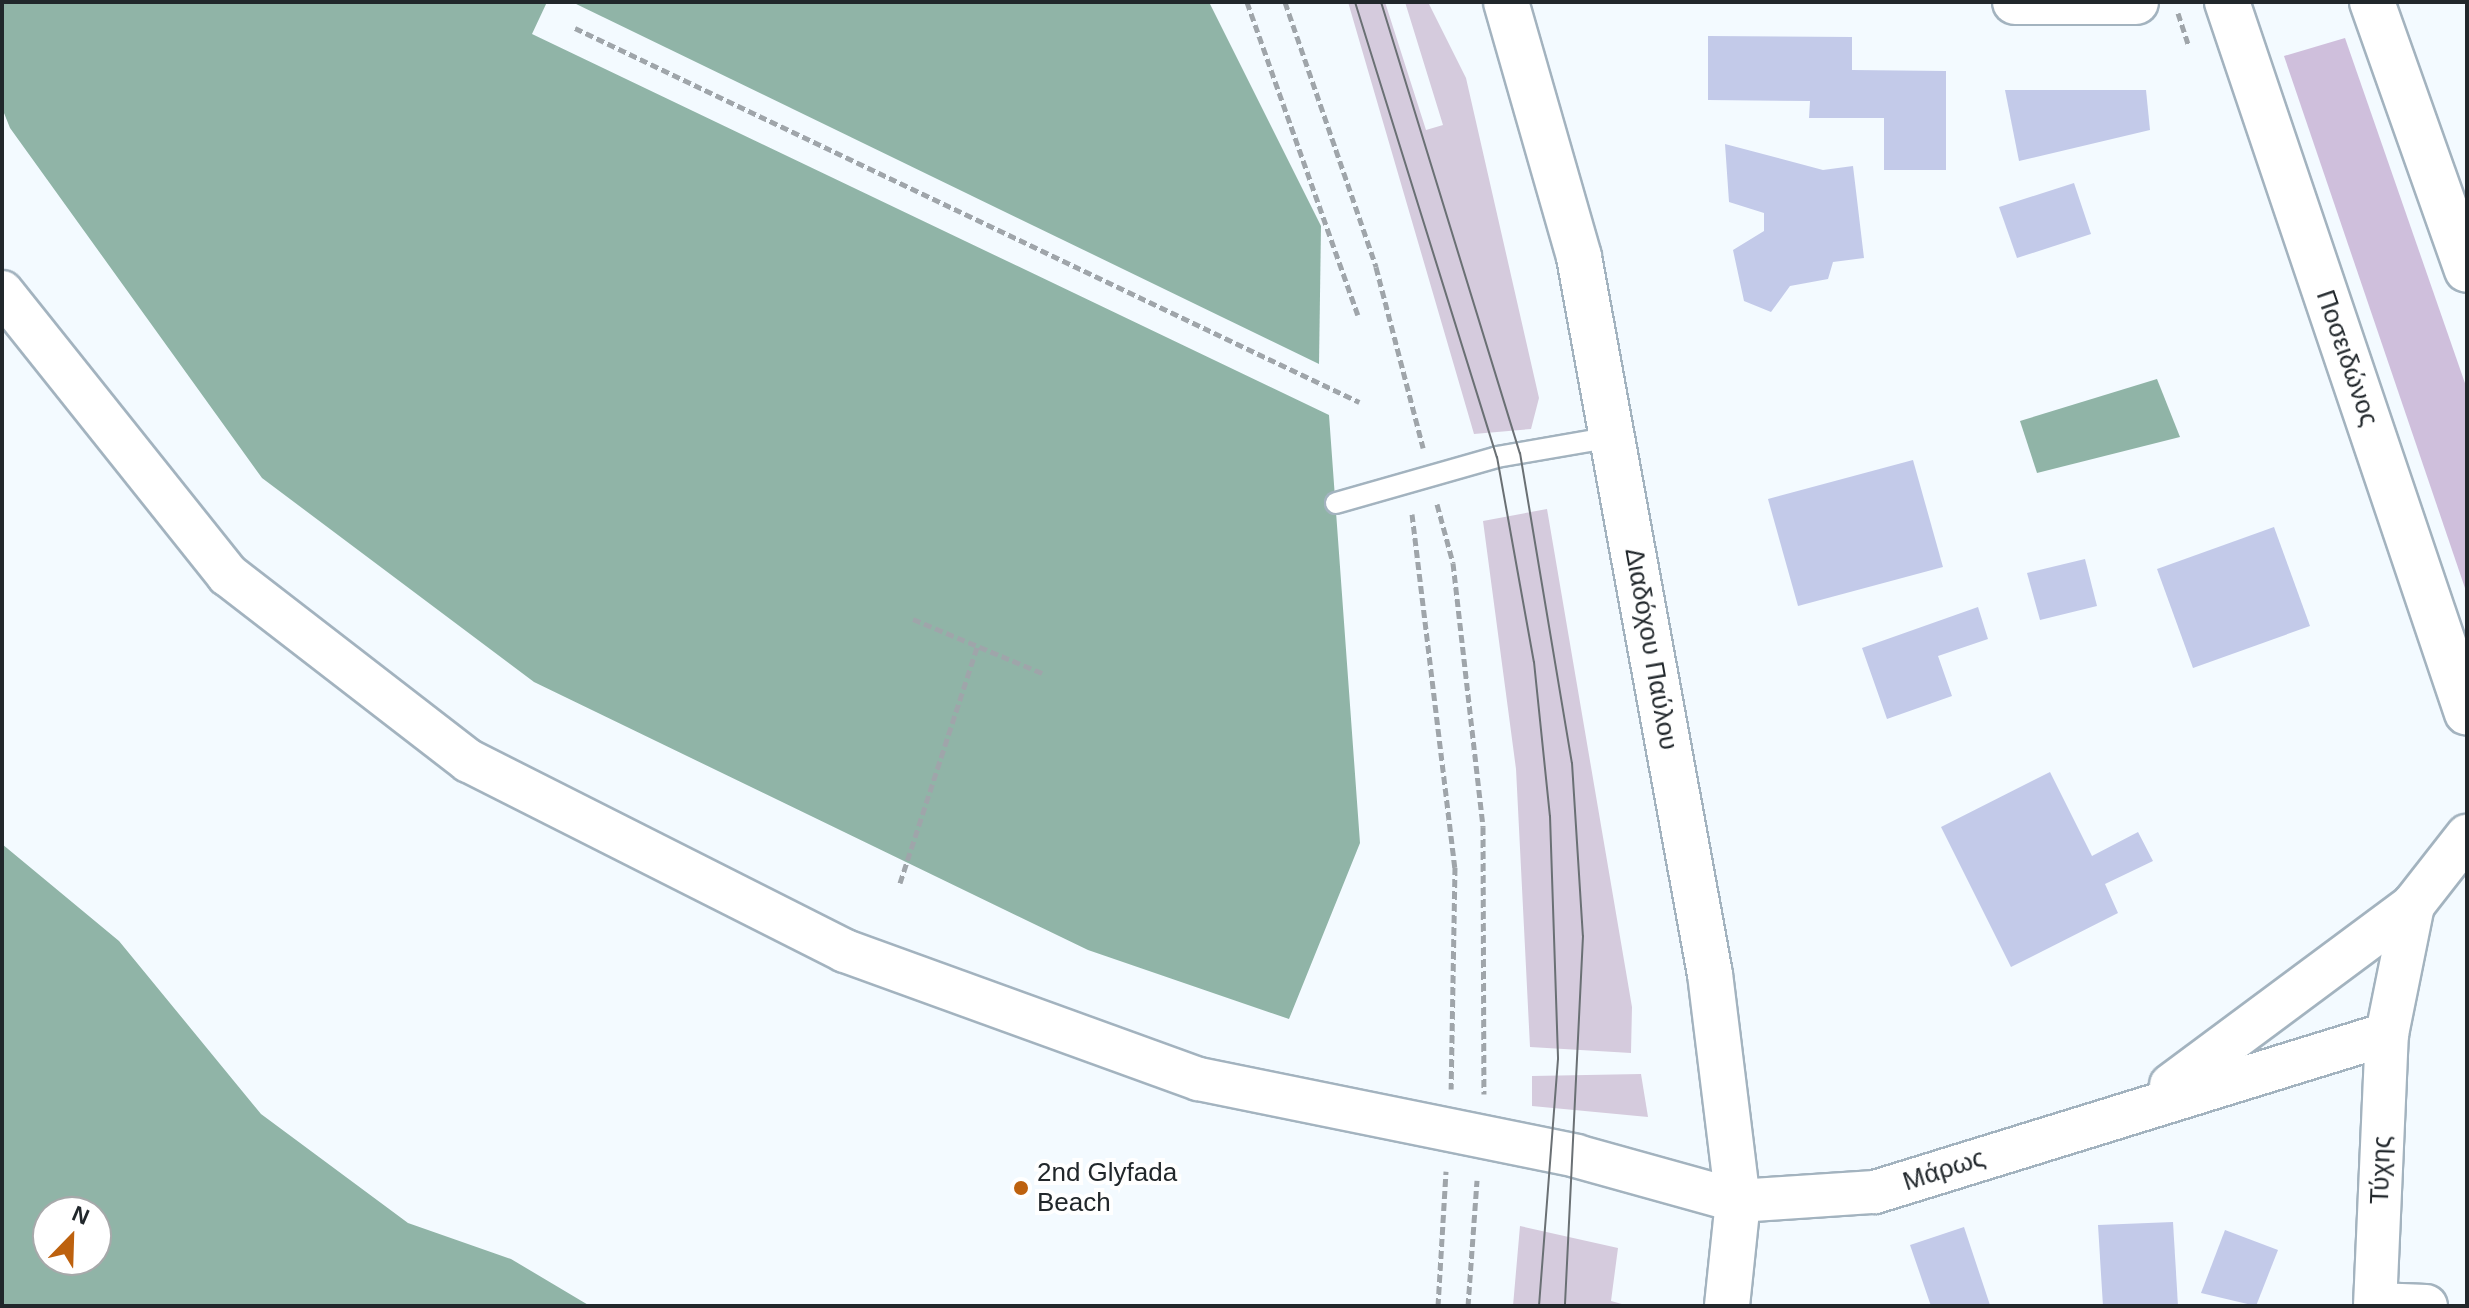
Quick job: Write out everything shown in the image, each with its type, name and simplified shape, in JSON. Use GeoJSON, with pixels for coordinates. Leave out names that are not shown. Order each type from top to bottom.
{"type":"FeatureCollection","features":[{"type":"Feature","properties":{"kind":"main road","name":"Διαδόχου Παύλου"},"geometry":{"type":"LineString","coordinates":[[1506,2],[1575,243],[1710,974],[1738,1201],[1727,1306]]}},
{"type":"Feature","properties":{"kind":"main road"},"geometry":{"type":"LineString","coordinates":[[2015,2],[2136,2]]}},
{"type":"Feature","properties":{"kind":"main road","name":"Ποσειδώνος"},"geometry":{"type":"LineString","coordinates":[[2227,2],[2467,713]]}},
{"type":"Feature","properties":{"kind":"main road"},"geometry":{"type":"LineString","coordinates":[[2372,2],[2467,270]]}},
{"type":"Feature","properties":{"kind":"street","name":"Μάρως"},"geometry":{"type":"LineString","coordinates":[[2,292],[228,575],[469,761],[845,951],[1199,1079],[1464,1135],[1738,1201],[1875,1192],[2144,1105],[2387,1034],[2413,905]]}},
{"type":"Feature","properties":{"kind":"street","name":"Μάρως"},"geometry":{"type":"LineString","coordinates":[[2144,1105],[2413,905],[2467,836]]}},
{"type":"Feature","properties":{"kind":"street","name":"Τύχης"},"geometry":{"type":"LineString","coordinates":[[2376,1305],[2387,1034]]}},
{"type":"Feature","properties":{"kind":"street"},"geometry":{"type":"LineString","coordinates":[[2376,1305],[2426,1306]]}},
{"type":"Feature","properties":{"kind":"lane"},"geometry":{"type":"LineString","coordinates":[[1336,503],[1497,457],[1613,437]]}},
{"type":"Feature","properties":{"kind":"path"},"geometry":{"type":"LineString","coordinates":[[1247,2],[1358,315]]}},
{"type":"Feature","properties":{"kind":"path"},"geometry":{"type":"LineString","coordinates":[[1285,2],[1376,267],[1453,563],[1483,827],[1489,1023],[1464,1135],[1438,1306]]}},
{"type":"Feature","properties":{"kind":"path"},"geometry":{"type":"LineString","coordinates":[[2174,2],[2189,46]]}},
{"type":"Feature","properties":{"kind":"path"},"geometry":{"type":"LineString","coordinates":[[575,28],[1359,402]]}},
{"type":"Feature","properties":{"kind":"path"},"geometry":{"type":"LineString","coordinates":[[1411,501],[1455,867],[1468,1306]]}},
{"type":"Feature","properties":{"kind":"path"},"geometry":{"type":"LineString","coordinates":[[913,619],[1042,673]]}},
{"type":"Feature","properties":{"kind":"path"},"geometry":{"type":"LineString","coordinates":[[900,883],[977,647]]}},
{"type":"Feature","properties":{"kind":"shaded area"},"geometry":{"type":"Polygon","coordinates":[[[2,2],[547,2],[532,34],[1329,415],[1360,843],[1289,1019],[1088,950],[534,682],[262,478],[10,128],[2,108],[2,2]]]}},
{"type":"Feature","properties":{"kind":"shaded area"},"geometry":{"type":"Polygon","coordinates":[[[572,2],[1209,2],[1321,226],[1319,364],[572,2]]]}},
{"type":"Feature","properties":{"kind":"shaded area"},"geometry":{"type":"Polygon","coordinates":[[[1348,2],[1385,2],[1426,130],[1443,125],[1405,2],[1428,2],[1466,78],[1539,398],[1531,429],[1474,434],[1348,2]]]}},
{"type":"Feature","properties":{"kind":"shaded area"},"geometry":{"type":"Polygon","coordinates":[[[2345,38],[2467,389],[2467,594],[2284,56],[2345,38]]]}},
{"type":"Feature","properties":{"kind":"shaded area"},"geometry":{"type":"Polygon","coordinates":[[[2157,379],[2180,437],[2037,473],[2020,421],[2157,379]]]}},
{"type":"Feature","properties":{"kind":"shaded area"},"geometry":{"type":"Polygon","coordinates":[[[1547,509],[1632,1007],[1631,1053],[1530,1047],[1516,769],[1483,521],[1547,509]]]}},
{"type":"Feature","properties":{"kind":"shaded area"},"geometry":{"type":"Polygon","coordinates":[[[2,844],[119,941],[261,1114],[408,1223],[511,1259],[590,1306],[2,1306],[2,844]]]}},
{"type":"Feature","properties":{"kind":"shaded area"},"geometry":{"type":"Polygon","coordinates":[[[1641,1074],[1648,1117],[1532,1106],[1532,1076],[1641,1074]]]}},
{"type":"Feature","properties":{"kind":"shaded area"},"geometry":{"type":"Polygon","coordinates":[[[1520,1226],[1618,1248],[1611,1301],[1629,1306],[1513,1306],[1520,1226]]]}},
{"type":"Feature","properties":{"kind":"building"},"geometry":{"type":"Polygon","coordinates":[[[1708,36],[1852,37],[1852,70],[1946,71],[1946,170],[1884,170],[1884,118],[1809,118],[1810,101],[1708,100],[1708,36]]]}},
{"type":"Feature","properties":{"kind":"building"},"geometry":{"type":"Polygon","coordinates":[[[2005,90],[2146,90],[2150,130],[2019,161],[2005,90]]]}},
{"type":"Feature","properties":{"kind":"building"},"geometry":{"type":"Polygon","coordinates":[[[1725,144],[1823,170],[1853,166],[1864,258],[1833,262],[1828,279],[1790,286],[1771,312],[1744,301],[1733,250],[1764,231],[1764,213],[1729,202],[1725,144]]]}},
{"type":"Feature","properties":{"kind":"building"},"geometry":{"type":"Polygon","coordinates":[[[2074,183],[2091,234],[2017,258],[1999,207],[2074,183]]]}},
{"type":"Feature","properties":{"kind":"building"},"geometry":{"type":"Polygon","coordinates":[[[1913,460],[1943,567],[1798,606],[1768,499],[1913,460]]]}},
{"type":"Feature","properties":{"kind":"building"},"geometry":{"type":"Polygon","coordinates":[[[2274,527],[2310,626],[2193,668],[2157,569],[2274,527]]]}},
{"type":"Feature","properties":{"kind":"building"},"geometry":{"type":"Polygon","coordinates":[[[2085,559],[2097,606],[2040,620],[2027,573],[2085,559]]]}},
{"type":"Feature","properties":{"kind":"building"},"geometry":{"type":"Polygon","coordinates":[[[1978,607],[1988,639],[1938,656],[1952,696],[1887,719],[1862,648],[1978,607]]]}},
{"type":"Feature","properties":{"kind":"building"},"geometry":{"type":"Polygon","coordinates":[[[2050,772],[2092,856],[2138,832],[2153,861],[2105,884],[2118,913],[2011,967],[1941,827],[2050,772]]]}},
{"type":"Feature","properties":{"kind":"building"},"geometry":{"type":"Polygon","coordinates":[[[2173,1222],[2178,1306],[2103,1306],[2098,1225],[2173,1222]]]}},
{"type":"Feature","properties":{"kind":"building"},"geometry":{"type":"Polygon","coordinates":[[[1964,1227],[1990,1305],[1931,1306],[1910,1245],[1964,1227]]]}},
{"type":"Feature","properties":{"kind":"building"},"geometry":{"type":"Polygon","coordinates":[[[2225,1230],[2278,1250],[2256,1306],[2201,1293],[2225,1230]]]}},
{"type":"Feature","properties":{"kind":"tram line"},"geometry":{"type":"LineString","coordinates":[[1355,2],[1497,457],[1534,662],[1550,816],[1558,1059],[1539,1306]]}},
{"type":"Feature","properties":{"kind":"tram line"},"geometry":{"type":"LineString","coordinates":[[1381,2],[1520,453],[1572,763],[1583,936],[1565,1306]]}},
{"type":"Feature","properties":{"kind":"place","name":"2nd Glyfada Beach"},"geometry":{"type":"Point","coordinates":[1021,1188]}}]}
